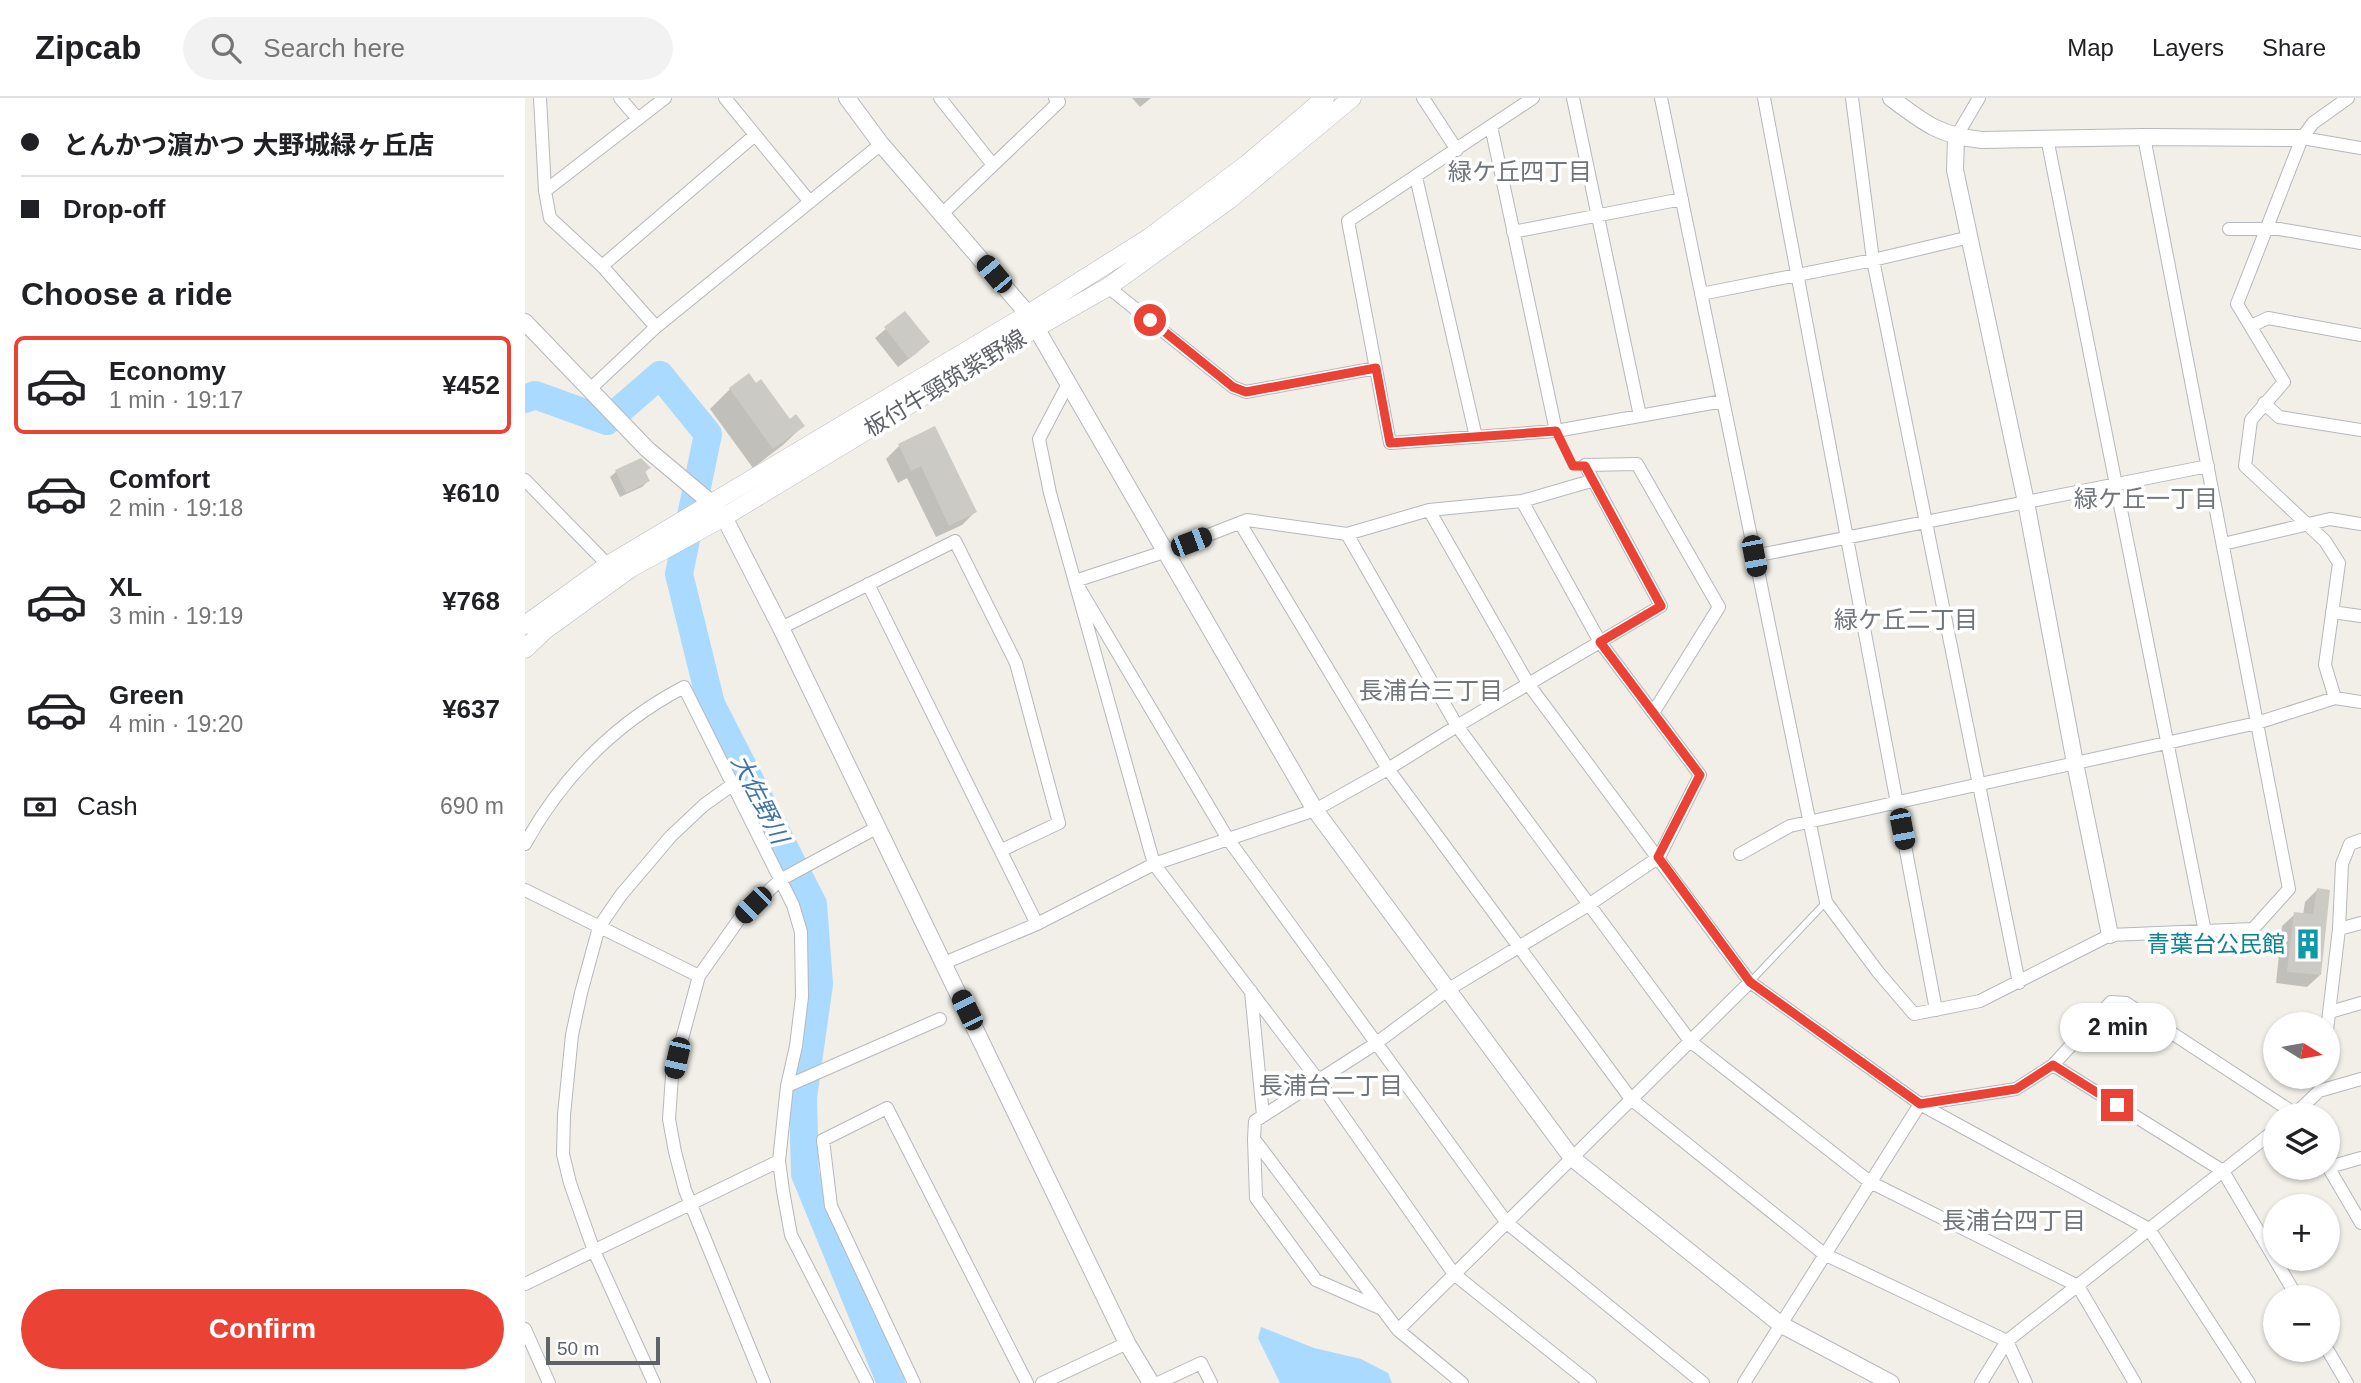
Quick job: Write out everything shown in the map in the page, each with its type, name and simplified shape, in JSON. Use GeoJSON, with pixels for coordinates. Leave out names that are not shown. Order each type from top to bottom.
{"type":"FeatureCollection","features":[{"type":"Feature","properties":{"kind":"main road","name":"板付牛頸筑紫野線"},"geometry":{"type":"LineString","coordinates":[[525,649],[545,630],[631,568],[724,517],[1032,321],[1247,164],[1325,98]]}},
{"type":"Feature","properties":{"kind":"main road","name":"板付牛頸筑紫野線"},"geometry":{"type":"LineString","coordinates":[[525,625],[608,565],[710,502],[1032,321],[1108,287],[1229,200],[1352,98]]}},
{"type":"Feature","properties":{"kind":"street"},"geometry":{"type":"LineString","coordinates":[[540,98],[545,191],[550,218],[602,266],[656,327]]}},
{"type":"Feature","properties":{"kind":"street"},"geometry":{"type":"LineString","coordinates":[[620,98],[638,119]]}},
{"type":"Feature","properties":{"kind":"street"},"geometry":{"type":"LineString","coordinates":[[545,191],[665,98]]}},
{"type":"Feature","properties":{"kind":"street"},"geometry":{"type":"LineString","coordinates":[[725,98],[810,202]]}},
{"type":"Feature","properties":{"kind":"street"},"geometry":{"type":"LineString","coordinates":[[847,98],[881,144],[1032,321],[1315,810],[1572,1158],[1780,1324],[1891,1383]]}},
{"type":"Feature","properties":{"kind":"street"},"geometry":{"type":"LineString","coordinates":[[940,98],[993,165]]}},
{"type":"Feature","properties":{"kind":"street"},"geometry":{"type":"LineString","coordinates":[[943,214],[1059,102],[1055,98]]}},
{"type":"Feature","properties":{"kind":"street"},"geometry":{"type":"LineString","coordinates":[[1423,98],[1457,150]]}},
{"type":"Feature","properties":{"kind":"street"},"geometry":{"type":"LineString","coordinates":[[1533,98],[1348,221],[1390,443],[1556,431],[1723,401]]}},
{"type":"Feature","properties":{"kind":"street"},"geometry":{"type":"LineString","coordinates":[[1573,98],[1640,416]]}},
{"type":"Feature","properties":{"kind":"street"},"geometry":{"type":"LineString","coordinates":[[1661,98],[1826,902],[1878,972],[1914,1014],[1980,1001],[2110,935],[2253,929],[2289,889],[2144,137]]}},
{"type":"Feature","properties":{"kind":"street"},"geometry":{"type":"LineString","coordinates":[[1764,98],[1936,1010]]}},
{"type":"Feature","properties":{"kind":"street"},"geometry":{"type":"LineString","coordinates":[[1851,98],[1873,260],[2019,983]]}},
{"type":"Feature","properties":{"kind":"street"},"geometry":{"type":"LineString","coordinates":[[1891,98],[1926,124],[1956,137],[1982,140],[2302,138],[2361,148]]}},
{"type":"Feature","properties":{"kind":"street"},"geometry":{"type":"LineString","coordinates":[[1979,98],[1956,137],[1955,170],[2026,502],[2110,935]]}},
{"type":"Feature","properties":{"kind":"street"},"geometry":{"type":"LineString","coordinates":[[2335,698],[2325,665],[2339,563],[2325,541],[2245,466],[2251,420],[2284,382],[2237,304],[2302,138],[2313,123],[2348,98]]}},
{"type":"Feature","properties":{"kind":"street"},"geometry":{"type":"LineString","coordinates":[[1491,126],[1556,431]]}},
{"type":"Feature","properties":{"kind":"street"},"geometry":{"type":"LineString","coordinates":[[602,266],[755,135]]}},
{"type":"Feature","properties":{"kind":"street"},"geometry":{"type":"LineString","coordinates":[[2047,138],[2205,932]]}},
{"type":"Feature","properties":{"kind":"street"},"geometry":{"type":"LineString","coordinates":[[592,393],[656,327],[881,144]]}},
{"type":"Feature","properties":{"kind":"street"},"geometry":{"type":"LineString","coordinates":[[1416,177],[1476,437]]}},
{"type":"Feature","properties":{"kind":"street"},"geometry":{"type":"LineString","coordinates":[[1513,232],[1682,199]]}},
{"type":"Feature","properties":{"kind":"street"},"geometry":{"type":"LineString","coordinates":[[2229,229],[2279,229],[2361,243]]}},
{"type":"Feature","properties":{"kind":"street"},"geometry":{"type":"LineString","coordinates":[[1701,294],[1873,260],[1970,237]]}},
{"type":"Feature","properties":{"kind":"street"},"geometry":{"type":"LineString","coordinates":[[1108,287],[1233,387],[1246,392],[1376,368]]}},
{"type":"Feature","properties":{"kind":"street"},"geometry":{"type":"LineString","coordinates":[[2251,327],[2268,318],[2361,334]]}},
{"type":"Feature","properties":{"kind":"street"},"geometry":{"type":"LineString","coordinates":[[525,323],[647,449],[724,517],[781,628],[1128,1343],[1151,1383]]}},
{"type":"Feature","properties":{"kind":"street"},"geometry":{"type":"LineString","coordinates":[[1069,382],[1039,439],[1050,493],[1154,864],[1318,1080],[1454,1274],[1590,1383]]}},
{"type":"Feature","properties":{"kind":"street"},"geometry":{"type":"LineString","coordinates":[[2264,404],[2279,417],[2361,430]]}},
{"type":"Feature","properties":{"kind":"street"},"geometry":{"type":"LineString","coordinates":[[944,963],[1037,924],[1154,864],[1315,810],[1661,606],[1585,466],[1637,464],[1719,607],[1653,713]]}},
{"type":"Feature","properties":{"kind":"street"},"geometry":{"type":"LineString","coordinates":[[1754,556],[2208,466]]}},
{"type":"Feature","properties":{"kind":"street"},"geometry":{"type":"LineString","coordinates":[[1075,581],[1167,551],[1247,520],[1347,534],[1429,510],[1522,501],[1591,481]]}},
{"type":"Feature","properties":{"kind":"street"},"geometry":{"type":"LineString","coordinates":[[526,482],[608,565]]}},
{"type":"Feature","properties":{"kind":"street"},"geometry":{"type":"LineString","coordinates":[[1383,1310],[1316,1280],[1256,1198],[1255,1121],[1375,1044],[1449,989],[1590,904],[1658,857],[1700,775],[1600,642],[1522,501]]}},
{"type":"Feature","properties":{"kind":"street"},"geometry":{"type":"LineString","coordinates":[[1429,510],[1529,685],[1750,982],[1920,1104],[2150,1229],[2249,1383]]}},
{"type":"Feature","properties":{"kind":"street"},"geometry":{"type":"LineString","coordinates":[[2223,544],[2330,519],[2361,524]]}},
{"type":"Feature","properties":{"kind":"street"},"geometry":{"type":"LineString","coordinates":[[1240,523],[1388,769],[1517,948],[1631,1099],[1824,1254],[2007,1341],[2026,1383]]}},
{"type":"Feature","properties":{"kind":"street"},"geometry":{"type":"LineString","coordinates":[[1347,534],[1457,726],[1690,1041],[1870,1182],[2078,1286],[2135,1383]]}},
{"type":"Feature","properties":{"kind":"street"},"geometry":{"type":"LineString","coordinates":[[781,628],[955,541],[1016,663],[1059,823],[1002,850]]}},
{"type":"Feature","properties":{"kind":"street"},"geometry":{"type":"LineString","coordinates":[[1075,581],[1228,839],[1507,1223],[1703,1383]]}},
{"type":"Feature","properties":{"kind":"street"},"geometry":{"type":"LineString","coordinates":[[868,583],[1037,924]]}},
{"type":"Feature","properties":{"kind":"street"},"geometry":{"type":"LineString","coordinates":[[2332,612],[2361,616]]}},
{"type":"Feature","properties":{"kind":"street"},"geometry":{"type":"LineString","coordinates":[[525,844],[544,811],[567,780],[598,747],[653,703],[684,687],[793,905],[801,932],[802,997],[796,1046],[787,1086],[779,1161],[791,1235],[867,1383]]}},
{"type":"Feature","properties":{"kind":"street"},"geometry":{"type":"LineString","coordinates":[[1740,854],[1790,826],[2257,723],[2335,698],[2361,702]]}},
{"type":"Feature","properties":{"kind":"street"},"geometry":{"type":"LineString","coordinates":[[654,1383],[577,1209],[563,1154],[572,1035],[580,993],[599,927],[621,895],[671,836],[703,805],[732,785]]}},
{"type":"Feature","properties":{"kind":"street"},"geometry":{"type":"LineString","coordinates":[[764,1383],[691,1204],[675,1152],[669,1119],[672,1076],[699,976],[740,918],[781,880],[878,827]]}},
{"type":"Feature","properties":{"kind":"street"},"geometry":{"type":"LineString","coordinates":[[2361,840],[2350,844],[2342,863],[2339,929],[2330,1012],[2361,1003]]}},
{"type":"Feature","properties":{"kind":"street"},"geometry":{"type":"LineString","coordinates":[[525,890],[699,976]]}},
{"type":"Feature","properties":{"kind":"street"},"geometry":{"type":"LineString","coordinates":[[2339,929],[2361,923]]}},
{"type":"Feature","properties":{"kind":"street"},"geometry":{"type":"LineString","coordinates":[[1398,1330],[1750,982]]}},
{"type":"Feature","properties":{"kind":"street"},"geometry":{"type":"LineString","coordinates":[[1251,992],[1263,1116]]}},
{"type":"Feature","properties":{"kind":"street"},"geometry":{"type":"LineString","coordinates":[[1744,1383],[1920,1104],[2016,1089],[2053,1065],[2111,1002],[2126,1003],[2279,1103]]}},
{"type":"Feature","properties":{"kind":"street"},"geometry":{"type":"LineString","coordinates":[[787,1086],[940,1020]]}},
{"type":"Feature","properties":{"kind":"street"},"geometry":{"type":"LineString","coordinates":[[2053,1065],[2223,1171],[2290,1285]]}},
{"type":"Feature","properties":{"kind":"street"},"geometry":{"type":"LineString","coordinates":[[2307,1103],[2319,1091],[2361,1079]]}},
{"type":"Feature","properties":{"kind":"street"},"geometry":{"type":"LineString","coordinates":[[914,1383],[831,1206],[825,1167],[823,1140],[887,1108],[1027,1383]]}},
{"type":"Feature","properties":{"kind":"street"},"geometry":{"type":"LineString","coordinates":[[1254,1139],[1398,1330],[1462,1383]]}},
{"type":"Feature","properties":{"kind":"street"},"geometry":{"type":"LineString","coordinates":[[1981,1383],[2007,1341],[2263,1139]]}},
{"type":"Feature","properties":{"kind":"street"},"geometry":{"type":"LineString","coordinates":[[2340,1163],[2361,1158]]}},
{"type":"Feature","properties":{"kind":"street"},"geometry":{"type":"LineString","coordinates":[[525,1284],[779,1161]]}},
{"type":"Feature","properties":{"kind":"street"},"geometry":{"type":"LineString","coordinates":[[2336,1180],[2361,1223]]}},
{"type":"Feature","properties":{"kind":"street"},"geometry":{"type":"LineString","coordinates":[[525,1329],[549,1383]]}},
{"type":"Feature","properties":{"kind":"street"},"geometry":{"type":"LineString","coordinates":[[1042,1383],[1128,1343]]}},
{"type":"Feature","properties":{"kind":"street"},"geometry":{"type":"LineString","coordinates":[[2335,1362],[2347,1383]]}},
{"type":"Feature","properties":{"kind":"street"},"geometry":{"type":"LineString","coordinates":[[1158,1383],[1201,1363],[1211,1383]]}},
{"type":"Feature","properties":{"kind":"lane"},"geometry":{"type":"LineString","coordinates":[[1556,431],[1573,466],[1585,466]]}},
{"type":"Feature","properties":{"kind":"lane"},"geometry":{"type":"LineString","coordinates":[[1750,982],[1826,902]]}},
{"type":"Feature","properties":{"kind":"water"},"geometry":{"type":"Polygon","coordinates":[[[1261,1327],[1314,1348],[1361,1359],[1388,1373],[1392,1383],[1280,1383],[1258,1338],[1261,1327]]]}},
{"type":"Feature","properties":{"kind":"building"},"geometry":{"type":"Polygon","coordinates":[[[905,311],[930,342],[909,359],[884,327],[905,311]]]}},
{"type":"Feature","properties":{"kind":"building"},"geometry":{"type":"Polygon","coordinates":[[[749,373],[756,383],[761,379],[790,419],[796,414],[805,426],[773,449],[729,388],[749,373]]]}},
{"type":"Feature","properties":{"kind":"building"},"geometry":{"type":"Polygon","coordinates":[[[935,426],[977,512],[949,526],[921,466],[911,471],[898,444],[935,426]]]}},
{"type":"Feature","properties":{"kind":"building"},"geometry":{"type":"Polygon","coordinates":[[[641,458],[651,468],[645,471],[650,481],[626,493],[615,470],[641,458]]]}},
{"type":"Feature","properties":{"kind":"building","name":"青葉台公民館"},"geometry":{"type":"Polygon","coordinates":[[[2317,888],[2330,890],[2321,975],[2287,972],[2294,912],[2313,914],[2317,888]]]}},
{"type":"Feature","properties":{"kind":"waterway","name":"大佐野川"},"geometry":{"type":"LineString","coordinates":[[525,399],[535,395],[607,421],[660,375],[708,434],[679,574],[711,704],[813,904],[819,984],[803,1097],[805,1174],[891,1383]]}},
{"type":"Feature","properties":{"kind":"place","name":"青葉台公民館"},"geometry":{"type":"Point","coordinates":[2308,944]}},
{"type":"Feature","properties":{"kind":"district","name":"緑ケ丘四丁目"},"geometry":{"type":"Point","coordinates":[1520,171]}},
{"type":"Feature","properties":{"kind":"district","name":"緑ケ丘一丁目"},"geometry":{"type":"Point","coordinates":[2146,498]}},
{"type":"Feature","properties":{"kind":"district","name":"緑ケ丘二丁目"},"geometry":{"type":"Point","coordinates":[1906,619]}},
{"type":"Feature","properties":{"kind":"district","name":"長浦台三丁目"},"geometry":{"type":"Point","coordinates":[1431,690]}},
{"type":"Feature","properties":{"kind":"district","name":"長浦台二丁目"},"geometry":{"type":"Point","coordinates":[1331,1085]}},
{"type":"Feature","properties":{"kind":"district","name":"長浦台四丁目"},"geometry":{"type":"Point","coordinates":[2014,1220]}},
{"type":"Feature","properties":{"kind":"route"},"geometry":{"type":"LineString","coordinates":[[1150,320],[1233,387],[1246,392],[1376,368],[1390,443],[1556,431],[1573,466],[1585,466],[1661,606],[1600,642],[1700,775],[1658,857],[1750,982],[1920,1104],[2016,1089],[2053,1065],[2117,1105]]}}]}
